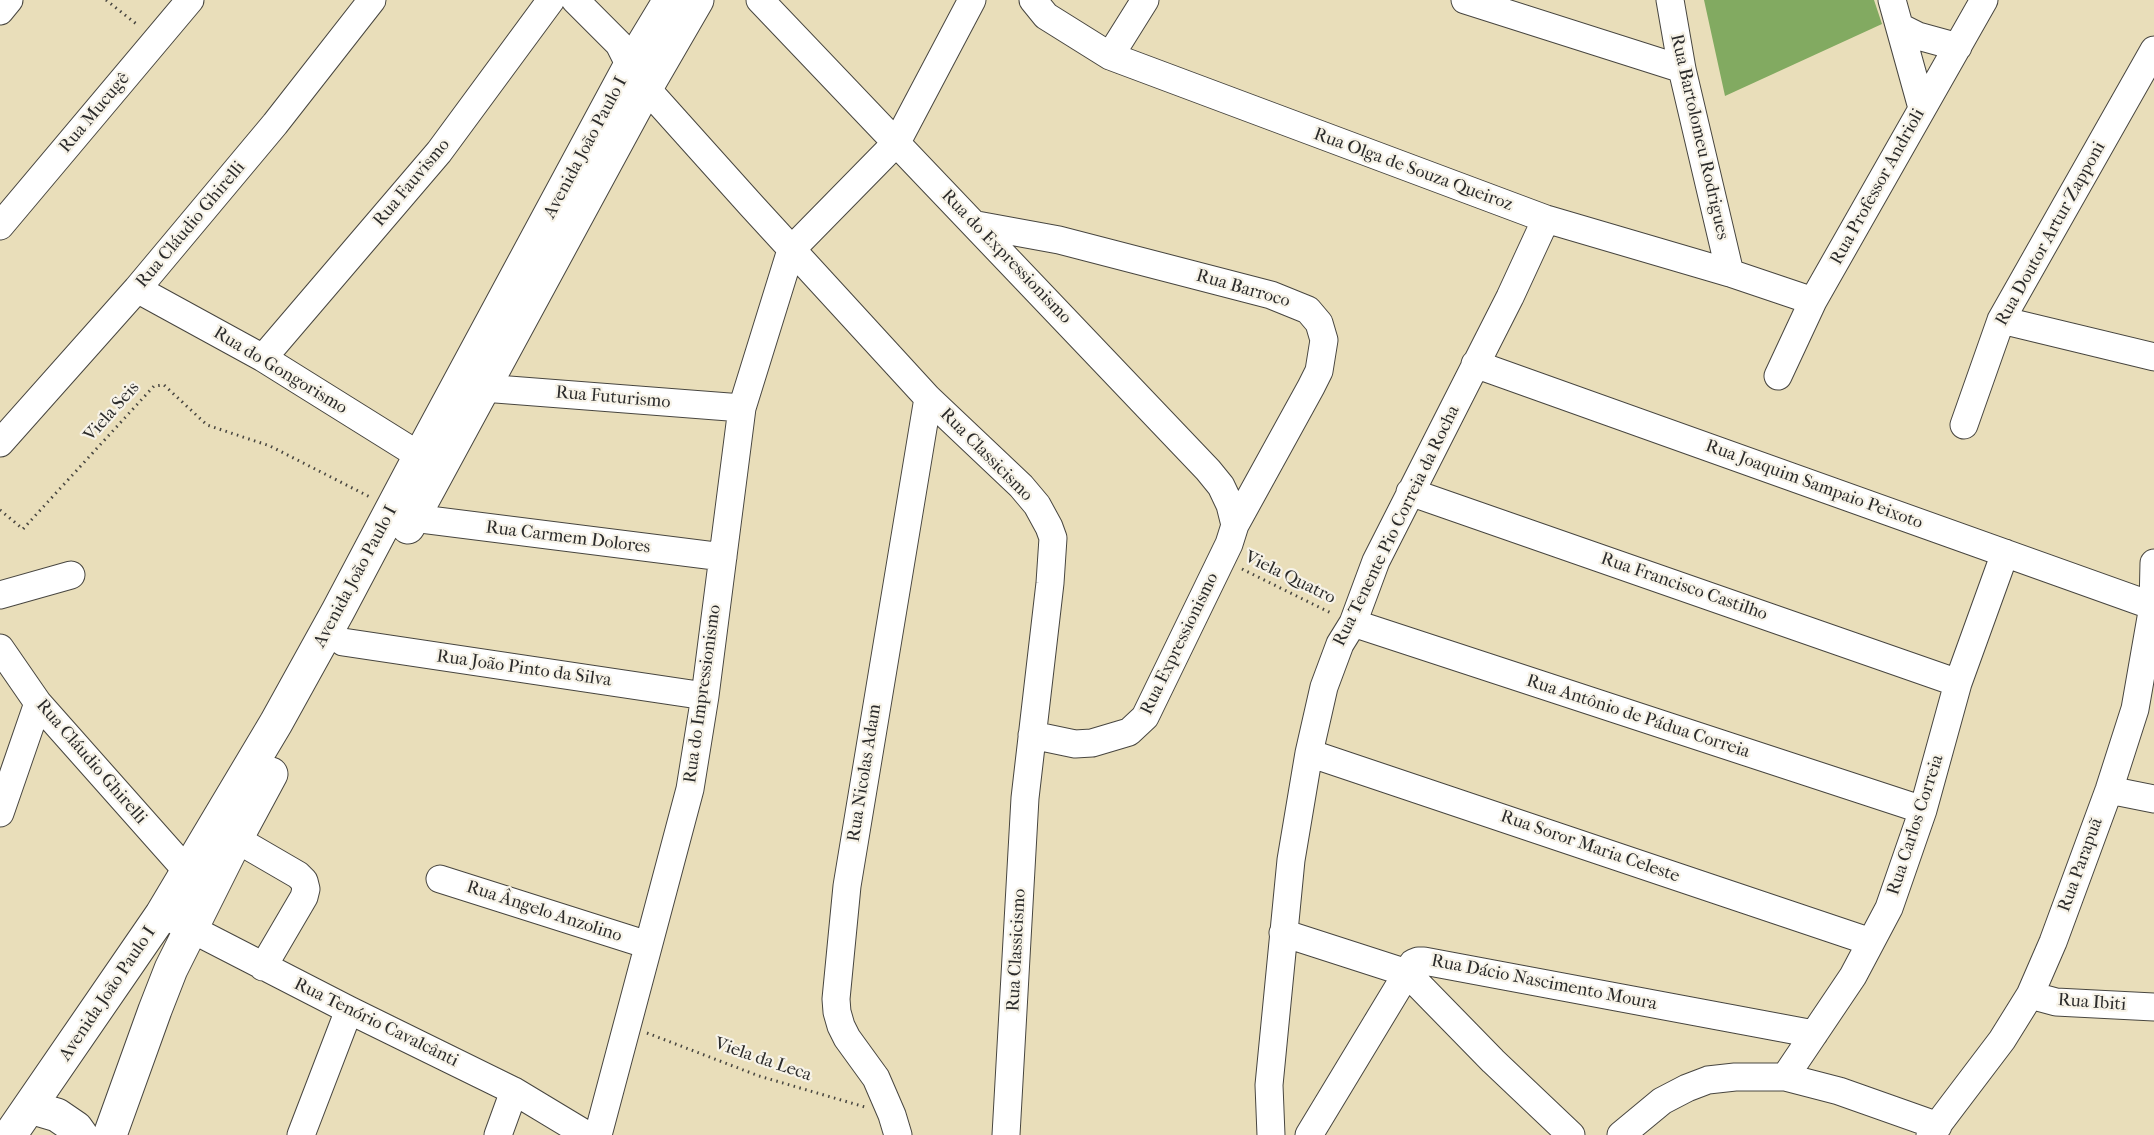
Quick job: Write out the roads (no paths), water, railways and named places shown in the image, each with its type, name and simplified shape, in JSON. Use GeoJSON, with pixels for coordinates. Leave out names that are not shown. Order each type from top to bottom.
{"type":"FeatureCollection","features":[{"type":"Feature","properties":{"kind":"main road","name":"Avenida João Paulo I"},"geometry":{"type":"LineString","coordinates":[[10,1135],[162,914],[403,513],[483,388],[638,77],[670,0]]}},
{"type":"Feature","properties":{"kind":"main road","name":"Avenida João Paulo I"},"geometry":{"type":"LineString","coordinates":[[110,1135],[155,1010],[190,930],[236,839],[343,642],[403,513],[420,456],[638,77],[697,0]]}},
{"type":"Feature","properties":{"kind":"main road"},"geometry":{"type":"LineString","coordinates":[[30,1107],[57,1115],[76,1128],[81,1135]]}},
{"type":"Feature","properties":{"kind":"street"},"geometry":{"type":"LineString","coordinates":[[0,11],[9,0]]}},
{"type":"Feature","properties":{"kind":"street","name":"Rua Mucugê"},"geometry":{"type":"LineString","coordinates":[[0,226],[190,0]]}},
{"type":"Feature","properties":{"kind":"street","name":"Rua Cláudio Ghirelli"},"geometry":{"type":"LineString","coordinates":[[0,443],[137,289],[275,124],[372,0]]}},
{"type":"Feature","properties":{"kind":"street","name":"Rua Fauvismo"},"geometry":{"type":"LineString","coordinates":[[263,358],[439,152],[551,0]]}},
{"type":"Feature","properties":{"kind":"street","name":"Rua Classicismo"},"geometry":{"type":"LineString","coordinates":[[575,0],[619,44],[638,77],[791,250],[928,398],[1021,486],[1037,505],[1053,538],[1032,735],[1018,912],[1006,1135]]}},
{"type":"Feature","properties":{"kind":"street","name":"Rua do Expressionismo"},"geometry":{"type":"LineString","coordinates":[[760,0],[977,225],[1208,470],[1221,486],[1230,504],[1235,525]]}},
{"type":"Feature","properties":{"kind":"street"},"geometry":{"type":"LineString","coordinates":[[791,250],[897,142],[972,0]]}},
{"type":"Feature","properties":{"kind":"street","name":"Rua Olga de Souza Queiroz"},"geometry":{"type":"LineString","coordinates":[[1033,0],[1046,16],[1110,56],[1545,219],[1730,273],[1813,301]]}},
{"type":"Feature","properties":{"kind":"street"},"geometry":{"type":"LineString","coordinates":[[1110,56],[1145,0]]}},
{"type":"Feature","properties":{"kind":"street"},"geometry":{"type":"LineString","coordinates":[[1465,0],[1682,69]]}},
{"type":"Feature","properties":{"kind":"street","name":"Rua Bartolomeu Rodrigues"},"geometry":{"type":"LineString","coordinates":[[1670,0],[1682,69],[1730,273]]}},
{"type":"Feature","properties":{"kind":"street"},"geometry":{"type":"LineString","coordinates":[[1892,0],[1922,108]]}},
{"type":"Feature","properties":{"kind":"street","name":"Rua Professor Andrioli"},"geometry":{"type":"LineString","coordinates":[[1778,376],[1813,301],[1984,0]]}},
{"type":"Feature","properties":{"kind":"street"},"geometry":{"type":"LineString","coordinates":[[1900,27],[1918,36],[1958,47]]}},
{"type":"Feature","properties":{"kind":"street","name":"Rua Doutor Artur Zapponi"},"geometry":{"type":"LineString","coordinates":[[1964,425],[2001,320],[2150,65]]}},
{"type":"Feature","properties":{"kind":"street","name":"Rua Tenente Pio Correia da Rocha"},"geometry":{"type":"LineString","coordinates":[[1271,1135],[1269,1084],[1291,860],[1318,709],[1340,644],[1344,619],[1376,561],[1510,297],[1545,219]]}},
{"type":"Feature","properties":{"kind":"street","name":"Rua Barroco"},"geometry":{"type":"LineString","coordinates":[[977,225],[1059,240],[1271,295],[1308,310],[1319,323],[1324,340],[1319,371],[1281,445],[1235,525]]}},
{"type":"Feature","properties":{"kind":"street","name":"Rua do Impressionismo"},"geometry":{"type":"LineString","coordinates":[[598,1135],[690,789],[705,696],[742,408],[791,250]]}},
{"type":"Feature","properties":{"kind":"street","name":"Rua do Gongorismo"},"geometry":{"type":"LineString","coordinates":[[137,289],[263,358],[420,456]]}},
{"type":"Feature","properties":{"kind":"street"},"geometry":{"type":"LineString","coordinates":[[2001,320],[2154,357]]}},
{"type":"Feature","properties":{"kind":"street","name":"Rua Joaquim Sampaio Peixoto"},"geometry":{"type":"LineString","coordinates":[[1475,364],[2153,606]]}},
{"type":"Feature","properties":{"kind":"street","name":"Rua Futurismo"},"geometry":{"type":"LineString","coordinates":[[483,388],[742,408]]}},
{"type":"Feature","properties":{"kind":"street","name":"Rua Nicolas Adam"},"geometry":{"type":"LineString","coordinates":[[895,1125],[876,1078],[847,1038],[837,1012],[836,999],[847,886],[928,398]]}},
{"type":"Feature","properties":{"kind":"street","name":"Rua Francisco Castilho"},"geometry":{"type":"LineString","coordinates":[[1410,492],[1958,683]]}},
{"type":"Feature","properties":{"kind":"street","name":"Rua Carmem Dolores"},"geometry":{"type":"LineString","coordinates":[[403,513],[723,557]]}},
{"type":"Feature","properties":{"kind":"street","name":"Rua Expressionismo"},"geometry":{"type":"LineString","coordinates":[[1032,735],[1085,744],[1119,736],[1137,726],[1145,717],[1221,560],[1235,525]]}},
{"type":"Feature","properties":{"kind":"street","name":"Rua Carlos Correia"},"geometry":{"type":"LineString","coordinates":[[1785,1077],[1853,976],[1889,908],[1923,810],[1958,683],[2005,553]]}},
{"type":"Feature","properties":{"kind":"street","name":"Rua Parapuã"},"geometry":{"type":"LineString","coordinates":[[1934,1130],[2002,1040],[2030,995],[2053,942],[2109,789],[2144,711],[2153,606],[2154,563]]}},
{"type":"Feature","properties":{"kind":"street"},"geometry":{"type":"LineString","coordinates":[[0,595],[71,575]]}},
{"type":"Feature","properties":{"kind":"street","name":"Rua Antônio de Pádua Correia"},"geometry":{"type":"LineString","coordinates":[[1344,619],[1923,810]]}},
{"type":"Feature","properties":{"kind":"street","name":"Rua João Pinto da Silva"},"geometry":{"type":"LineString","coordinates":[[343,642],[705,696]]}},
{"type":"Feature","properties":{"kind":"street","name":"Rua Cláudio Ghirelli"},"geometry":{"type":"LineString","coordinates":[[0,648],[38,703],[188,872]]}},
{"type":"Feature","properties":{"kind":"street"},"geometry":{"type":"LineString","coordinates":[[0,813],[38,703]]}},
{"type":"Feature","properties":{"kind":"street","name":"Rua Soror Maria Celeste"},"geometry":{"type":"LineString","coordinates":[[1309,753],[1871,942]]}},
{"type":"Feature","properties":{"kind":"street"},"geometry":{"type":"LineString","coordinates":[[2109,789],[2154,799]]}},
{"type":"Feature","properties":{"kind":"street"},"geometry":{"type":"LineString","coordinates":[[236,839],[298,875],[304,881],[306,889],[304,897],[263,967]]}},
{"type":"Feature","properties":{"kind":"street","name":"Rua Ângelo Anzolino"},"geometry":{"type":"LineString","coordinates":[[440,879],[648,945]]}},
{"type":"Feature","properties":{"kind":"street","name":"Rua Tenório Cavalcânti"},"geometry":{"type":"LineString","coordinates":[[162,914],[263,967],[514,1091],[587,1135]]}},
{"type":"Feature","properties":{"kind":"street","name":"Rua Dácio Nascimento Moura"},"geometry":{"type":"LineString","coordinates":[[1283,933],[1407,973],[1413,963],[1424,961],[1814,1034]]}},
{"type":"Feature","properties":{"kind":"street"},"geometry":{"type":"LineString","coordinates":[[1309,1135],[1407,973],[1571,1135]]}},
{"type":"Feature","properties":{"kind":"street","name":"Rua Ibiti"},"geometry":{"type":"LineString","coordinates":[[2030,995],[2056,1002],[2154,1007]]}},
{"type":"Feature","properties":{"kind":"street"},"geometry":{"type":"LineString","coordinates":[[301,1135],[350,1010]]}},
{"type":"Feature","properties":{"kind":"street"},"geometry":{"type":"LineString","coordinates":[[1621,1135],[1662,1101],[1687,1088],[1708,1080],[1735,1077],[1785,1077],[1839,1091],[1912,1115],[1934,1130]]}},
{"type":"Feature","properties":{"kind":"street"},"geometry":{"type":"LineString","coordinates":[[498,1135],[514,1091]]}}]}
